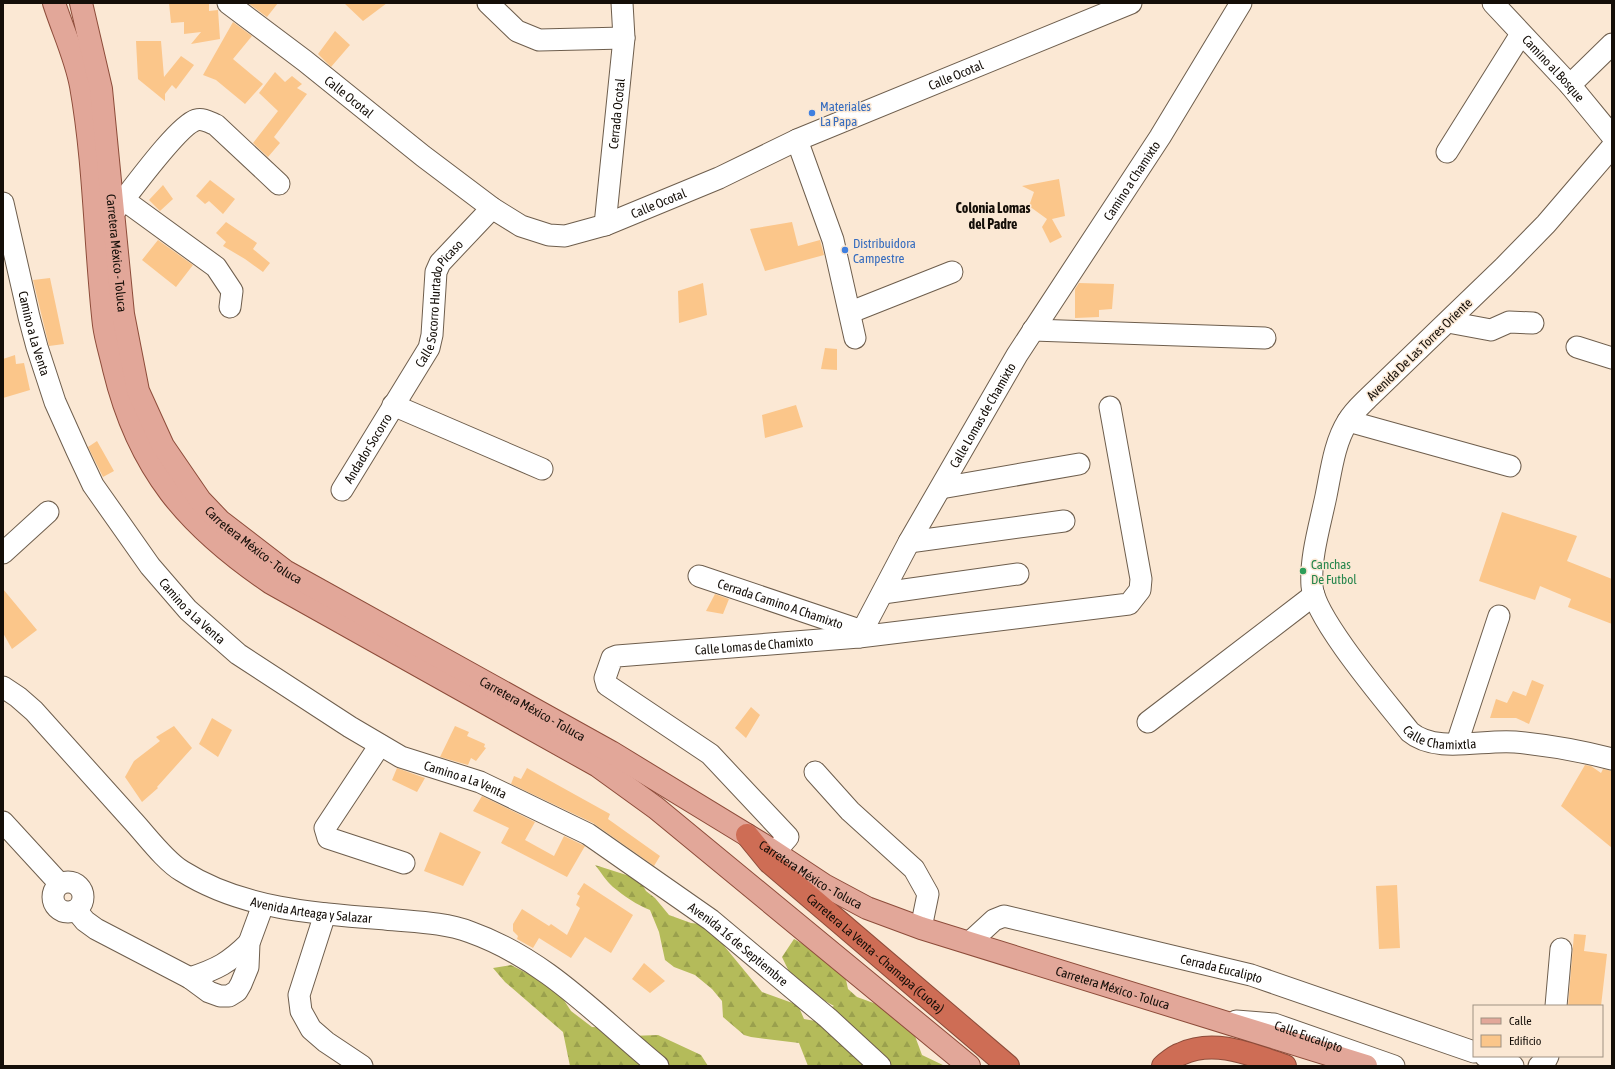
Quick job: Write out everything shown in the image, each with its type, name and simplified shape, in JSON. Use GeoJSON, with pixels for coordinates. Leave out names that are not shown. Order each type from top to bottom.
{"type":"FeatureCollection","features":[{"type":"Feature","properties":{"kind":"highway","name":"Carretera La Venta - Chamapa (Cuota)"},"geometry":{"type":"LineString","coordinates":[[747,836],[769,862],[1008,1066]]}},
{"type":"Feature","properties":{"kind":"highway"},"geometry":{"type":"LineString","coordinates":[[1163,1066],[1181,1054],[1212,1046],[1248,1053],[1285,1066]]}},
{"type":"Feature","properties":{"kind":"main road","name":"Carretera México - Toluca"},"geometry":{"type":"LineString","coordinates":[[54,3],[74,61],[81,90],[94,207],[104,327],[120,392],[142,448],[160,480],[180,506],[201,529],[237,560],[271,583],[598,766],[662,813],[969,1066]]}},
{"type":"Feature","properties":{"kind":"main road","name":"Carretera México - Toluca"},"geometry":{"type":"LineString","coordinates":[[81,3],[101,89],[119,206],[123,314],[138,391],[163,446],[200,500],[220,521],[286,571],[549,717],[775,852],[824,885],[867,908],[921,928],[1366,1066]]}},
{"type":"Feature","properties":{"kind":"street","name":"Calle Ocotal"},"geometry":{"type":"LineString","coordinates":[[228,3],[305,60],[423,156],[492,208],[521,226],[549,234],[565,236],[605,224],[719,178],[797,140],[1131,3]]}},
{"type":"Feature","properties":{"kind":"street"},"geometry":{"type":"LineString","coordinates":[[488,3],[517,31],[539,40],[624,38]]}},
{"type":"Feature","properties":{"kind":"street","name":"Cerrada Ocotal"},"geometry":{"type":"LineString","coordinates":[[605,224],[624,38],[622,3]]}},
{"type":"Feature","properties":{"kind":"street","name":"Camino a Chamixto"},"geometry":{"type":"LineString","coordinates":[[1017,355],[1160,137],[1241,3]]}},
{"type":"Feature","properties":{"kind":"street","name":"Camino al Bosque"},"geometry":{"type":"LineString","coordinates":[[1493,3],[1570,85],[1612,136]]}},
{"type":"Feature","properties":{"kind":"street"},"geometry":{"type":"LineString","coordinates":[[1447,152],[1521,34]]}},
{"type":"Feature","properties":{"kind":"street"},"geometry":{"type":"LineString","coordinates":[[1570,85],[1612,44]]}},
{"type":"Feature","properties":{"kind":"street"},"geometry":{"type":"LineString","coordinates":[[230,307],[232,291],[216,267],[119,206],[180,130],[191,122],[201,119],[216,125],[279,184]]}},
{"type":"Feature","properties":{"kind":"street"},"geometry":{"type":"LineString","coordinates":[[797,140],[833,240],[855,338]]}},
{"type":"Feature","properties":{"kind":"street","name":"Avenida De Las Torres Oriente"},"geometry":{"type":"LineString","coordinates":[[1314,595],[1313,574],[1315,553],[1336,449],[1348,421],[1368,398],[1448,322],[1546,224],[1612,147]]}},
{"type":"Feature","properties":{"kind":"street","name":"Camino a La Venta"},"geometry":{"type":"LineString","coordinates":[[3,203],[28,317],[55,402],[93,485],[150,566],[188,610],[238,654],[380,745],[402,757],[480,782],[588,834]]}},
{"type":"Feature","properties":{"kind":"street","name":"Calle Socorro Hurtado Picaso"},"geometry":{"type":"LineString","coordinates":[[393,405],[429,348],[432,335],[436,272],[440,263],[492,208]]}},
{"type":"Feature","properties":{"kind":"street"},"geometry":{"type":"LineString","coordinates":[[850,312],[952,272]]}},
{"type":"Feature","properties":{"kind":"street"},"geometry":{"type":"LineString","coordinates":[[1448,322],[1491,330],[1509,322],[1533,323]]}},
{"type":"Feature","properties":{"kind":"street"},"geometry":{"type":"LineString","coordinates":[[1033,330],[1265,338]]}},
{"type":"Feature","properties":{"kind":"street"},"geometry":{"type":"LineString","coordinates":[[1577,347],[1612,358]]}},
{"type":"Feature","properties":{"kind":"street","name":"Calle Lomas de Chamixto"},"geometry":{"type":"LineString","coordinates":[[775,852],[788,837],[710,754],[607,685],[605,678],[612,658],[617,656],[861,634],[909,542],[1017,355]]}},
{"type":"Feature","properties":{"kind":"street"},"geometry":{"type":"LineString","coordinates":[[393,405],[542,470]]}},
{"type":"Feature","properties":{"kind":"street","name":"Andador Socorro"},"geometry":{"type":"LineString","coordinates":[[342,490],[393,405]]}},
{"type":"Feature","properties":{"kind":"street"},"geometry":{"type":"LineString","coordinates":[[861,634],[1129,604],[1140,590],[1141,579],[1110,407]]}},
{"type":"Feature","properties":{"kind":"street"},"geometry":{"type":"LineString","coordinates":[[1348,421],[1510,466]]}},
{"type":"Feature","properties":{"kind":"street"},"geometry":{"type":"LineString","coordinates":[[941,488],[1079,464]]}},
{"type":"Feature","properties":{"kind":"street"},"geometry":{"type":"LineString","coordinates":[[3,553],[48,512]]}},
{"type":"Feature","properties":{"kind":"street"},"geometry":{"type":"LineString","coordinates":[[909,542],[1064,520]]}},
{"type":"Feature","properties":{"kind":"street"},"geometry":{"type":"LineString","coordinates":[[882,592],[1018,574]]}},
{"type":"Feature","properties":{"kind":"street","name":"Cerrada Camino A Chamixto"},"geometry":{"type":"LineString","coordinates":[[699,576],[861,634]]}},
{"type":"Feature","properties":{"kind":"street"},"geometry":{"type":"LineString","coordinates":[[1148,722],[1314,595]]}},
{"type":"Feature","properties":{"kind":"street","name":"Calle Chamixtla"},"geometry":{"type":"LineString","coordinates":[[1314,595],[1320,609],[1342,644],[1410,732],[1425,742],[1519,742],[1611,757]]}},
{"type":"Feature","properties":{"kind":"street"},"geometry":{"type":"LineString","coordinates":[[1457,743],[1499,616]]}},
{"type":"Feature","properties":{"kind":"street","name":"Avenida Arteaga y Salazar"},"geometry":{"type":"LineString","coordinates":[[3,687],[34,711],[156,847],[180,870],[204,884],[263,905],[325,914],[448,926],[470,932],[532,961],[557,979],[658,1066]]}},
{"type":"Feature","properties":{"kind":"street"},"geometry":{"type":"LineString","coordinates":[[380,745],[325,828],[328,838],[404,863]]}},
{"type":"Feature","properties":{"kind":"street"},"geometry":{"type":"LineString","coordinates":[[815,772],[850,811],[914,869],[928,894],[921,928]]}},
{"type":"Feature","properties":{"kind":"street"},"geometry":{"type":"LineString","coordinates":[[3,822],[59,883],[67,881],[75,883],[81,888],[83,896],[82,904],[76,910],[86,921],[96,929],[190,978],[209,992],[220,996],[229,996],[242,984],[248,967],[249,943],[263,905]]}},
{"type":"Feature","properties":{"kind":"street","name":"Avenida 16 de Septiembre"},"geometry":{"type":"LineString","coordinates":[[588,834],[711,920],[828,1018],[880,1066]]}},
{"type":"Feature","properties":{"kind":"street"},"geometry":{"type":"LineString","coordinates":[[325,914],[299,995],[302,1010],[311,1029],[326,1042],[362,1066]]}},
{"type":"Feature","properties":{"kind":"street","name":"Cerrada Eucalipto"},"geometry":{"type":"LineString","coordinates":[[970,942],[994,920],[1004,916],[1251,975],[1473,1052]]}},
{"type":"Feature","properties":{"kind":"street"},"geometry":{"type":"LineString","coordinates":[[190,978],[232,960],[249,943]]}},
{"type":"Feature","properties":{"kind":"street"},"geometry":{"type":"LineString","coordinates":[[1556,1005],[1561,949]]}},
{"type":"Feature","properties":{"kind":"street","name":"Calle Eucalipto"},"geometry":{"type":"LineString","coordinates":[[1221,1020],[1274,1024],[1394,1066]]}},
{"type":"Feature","properties":{"kind":"street"},"geometry":{"type":"LineString","coordinates":[[1488,1057],[1514,1066]]}},
{"type":"Feature","properties":{"kind":"street"},"geometry":{"type":"LineString","coordinates":[[1538,1066],[1548,1057]]}},
{"type":"Feature","properties":{"kind":"green space"},"geometry":{"type":"Polygon","coordinates":[[[595,865],[639,879],[646,891],[655,898],[669,915],[691,923],[709,925],[721,938],[725,947],[762,992],[798,1005],[804,1019],[821,1022],[820,1012],[834,1006],[795,984],[782,957],[794,939],[843,966],[848,989],[857,997],[901,1013],[912,1028],[922,1055],[945,1066],[808,1066],[799,1043],[744,1035],[723,1017],[722,1001],[712,989],[695,975],[674,967],[665,960],[659,932],[650,910],[640,906],[613,887],[595,865]]]}},
{"type":"Feature","properties":{"kind":"green space"},"geometry":{"type":"Polygon","coordinates":[[[511,965],[556,988],[571,1011],[592,1027],[613,1028],[631,1036],[658,1035],[701,1055],[708,1066],[570,1066],[563,1032],[505,982],[493,968],[511,965]]]}},
{"type":"Feature","properties":{"kind":"building"},"geometry":{"type":"Polygon","coordinates":[[[169,3],[209,3],[209,11],[218,10],[220,39],[191,44],[201,32],[184,34],[184,22],[171,23],[169,3]]]}},
{"type":"Feature","properties":{"kind":"building"},"geometry":{"type":"Polygon","coordinates":[[[248,3],[278,3],[267,17],[248,3]]]}},
{"type":"Feature","properties":{"kind":"building"},"geometry":{"type":"Polygon","coordinates":[[[344,3],[387,3],[363,21],[344,3]]]}},
{"type":"Feature","properties":{"kind":"building"},"geometry":{"type":"Polygon","coordinates":[[[233,22],[252,36],[233,59],[263,84],[245,104],[216,80],[203,75],[233,22]]]}},
{"type":"Feature","properties":{"kind":"building"},"geometry":{"type":"Polygon","coordinates":[[[335,31],[350,45],[331,67],[318,54],[335,31]]]}},
{"type":"Feature","properties":{"kind":"building"},"geometry":{"type":"Polygon","coordinates":[[[136,41],[161,41],[164,77],[181,56],[194,65],[176,89],[172,85],[165,94],[165,101],[138,79],[136,41]]]}},
{"type":"Feature","properties":{"kind":"building"},"geometry":{"type":"Polygon","coordinates":[[[275,72],[285,82],[292,76],[302,84],[297,88],[307,94],[274,137],[280,143],[268,157],[253,143],[278,111],[259,93],[275,72]]]}},
{"type":"Feature","properties":{"kind":"building"},"geometry":{"type":"Polygon","coordinates":[[[1059,179],[1065,216],[1052,219],[1062,237],[1050,243],[1042,227],[1047,219],[1029,206],[1034,192],[1022,186],[1059,179]]]}},
{"type":"Feature","properties":{"kind":"building"},"geometry":{"type":"Polygon","coordinates":[[[210,180],[235,199],[223,214],[209,201],[205,204],[196,196],[210,180]]]}},
{"type":"Feature","properties":{"kind":"building"},"geometry":{"type":"Polygon","coordinates":[[[163,185],[173,199],[160,211],[149,200],[163,185]]]}},
{"type":"Feature","properties":{"kind":"building"},"geometry":{"type":"Polygon","coordinates":[[[226,222],[257,243],[253,249],[270,263],[263,272],[223,246],[226,242],[216,233],[226,222]]]}},
{"type":"Feature","properties":{"kind":"building"},"geometry":{"type":"Polygon","coordinates":[[[792,222],[798,246],[820,240],[824,255],[765,271],[750,229],[792,222]]]}},
{"type":"Feature","properties":{"kind":"building"},"geometry":{"type":"Polygon","coordinates":[[[158,240],[193,265],[176,287],[142,260],[158,240]]]}},
{"type":"Feature","properties":{"kind":"building"},"geometry":{"type":"Polygon","coordinates":[[[50,278],[64,344],[49,346],[33,280],[50,278]]]}},
{"type":"Feature","properties":{"kind":"building"},"geometry":{"type":"Polygon","coordinates":[[[703,283],[707,315],[679,323],[678,291],[703,283]]]}},
{"type":"Feature","properties":{"kind":"building"},"geometry":{"type":"Polygon","coordinates":[[[1079,283],[1114,284],[1112,309],[1099,310],[1099,317],[1075,318],[1075,289],[1079,283]]]}},
{"type":"Feature","properties":{"kind":"building"},"geometry":{"type":"Polygon","coordinates":[[[825,348],[837,349],[837,370],[821,369],[825,348]]]}},
{"type":"Feature","properties":{"kind":"building"},"geometry":{"type":"Polygon","coordinates":[[[15,355],[16,364],[24,363],[30,390],[3,398],[3,359],[15,355]]]}},
{"type":"Feature","properties":{"kind":"building"},"geometry":{"type":"Polygon","coordinates":[[[796,405],[803,427],[765,438],[762,415],[796,405]]]}},
{"type":"Feature","properties":{"kind":"building"},"geometry":{"type":"Polygon","coordinates":[[[97,441],[114,471],[103,477],[88,447],[97,441]]]}},
{"type":"Feature","properties":{"kind":"building"},"geometry":{"type":"Polygon","coordinates":[[[1502,512],[1577,536],[1567,561],[1612,579],[1612,624],[1568,607],[1571,599],[1540,586],[1535,600],[1479,581],[1502,512]]]}},
{"type":"Feature","properties":{"kind":"building"},"geometry":{"type":"Polygon","coordinates":[[[3,589],[37,630],[12,649],[3,633],[3,589]]]}},
{"type":"Feature","properties":{"kind":"building"},"geometry":{"type":"Polygon","coordinates":[[[715,594],[729,599],[723,614],[706,611],[715,594]]]}},
{"type":"Feature","properties":{"kind":"building"},"geometry":{"type":"Polygon","coordinates":[[[1532,680],[1544,685],[1529,724],[1516,718],[1490,718],[1496,699],[1507,703],[1513,691],[1526,696],[1532,680]]]}},
{"type":"Feature","properties":{"kind":"building"},"geometry":{"type":"Polygon","coordinates":[[[751,707],[760,715],[746,738],[735,728],[751,707]]]}},
{"type":"Feature","properties":{"kind":"building"},"geometry":{"type":"Polygon","coordinates":[[[212,718],[232,730],[218,757],[199,744],[212,718]]]}},
{"type":"Feature","properties":{"kind":"building"},"geometry":{"type":"Polygon","coordinates":[[[174,726],[192,748],[157,787],[158,788],[142,802],[125,777],[134,761],[160,741],[156,737],[174,726]]]}},
{"type":"Feature","properties":{"kind":"building"},"geometry":{"type":"Polygon","coordinates":[[[455,726],[469,732],[467,736],[485,744],[484,747],[486,748],[476,761],[471,758],[468,765],[440,757],[455,726]]]}},
{"type":"Feature","properties":{"kind":"building"},"geometry":{"type":"Polygon","coordinates":[[[1585,765],[1591,766],[1601,773],[1603,769],[1612,771],[1612,848],[1561,806],[1585,765]]]}},
{"type":"Feature","properties":{"kind":"building"},"geometry":{"type":"Polygon","coordinates":[[[397,768],[425,778],[417,792],[392,780],[397,768]]]}},
{"type":"Feature","properties":{"kind":"building"},"geometry":{"type":"Polygon","coordinates":[[[527,768],[610,814],[608,819],[660,856],[654,866],[593,823],[511,784],[514,776],[521,779],[527,768]]]}},
{"type":"Feature","properties":{"kind":"building"},"geometry":{"type":"Polygon","coordinates":[[[482,796],[535,822],[525,840],[554,856],[564,836],[585,846],[567,877],[501,843],[509,828],[473,811],[482,796]]]}},
{"type":"Feature","properties":{"kind":"building"},"geometry":{"type":"Polygon","coordinates":[[[440,832],[481,852],[463,886],[424,871],[440,832]]]}},
{"type":"Feature","properties":{"kind":"building"},"geometry":{"type":"Polygon","coordinates":[[[584,883],[633,915],[611,953],[585,937],[571,958],[539,938],[533,948],[517,939],[518,936],[513,931],[513,924],[522,909],[549,926],[551,924],[567,935],[580,908],[576,905],[580,896],[577,894],[584,883]]]}},
{"type":"Feature","properties":{"kind":"building"},"geometry":{"type":"Polygon","coordinates":[[[1397,885],[1400,948],[1379,949],[1376,886],[1397,885]]]}},
{"type":"Feature","properties":{"kind":"building"},"geometry":{"type":"Polygon","coordinates":[[[1574,934],[1586,935],[1584,951],[1607,954],[1601,1005],[1568,1005],[1574,934]]]}},
{"type":"Feature","properties":{"kind":"building"},"geometry":{"type":"Polygon","coordinates":[[[644,963],[665,981],[650,993],[632,979],[644,963]]]}},
{"type":"Feature","properties":{"kind":"place","name":"Materiales La Papa"},"geometry":{"type":"Point","coordinates":[812,113]}},
{"type":"Feature","properties":{"kind":"place","name":"Distribuidora Campestre"},"geometry":{"type":"Point","coordinates":[845,250]}},
{"type":"Feature","properties":{"kind":"place","name":"Canchas De Futbol"},"geometry":{"type":"Point","coordinates":[1303,571]}},
{"type":"Feature","properties":{"kind":"district","name":"Colonia Lomas del Padre"},"geometry":{"type":"Point","coordinates":[993,216]}}]}
